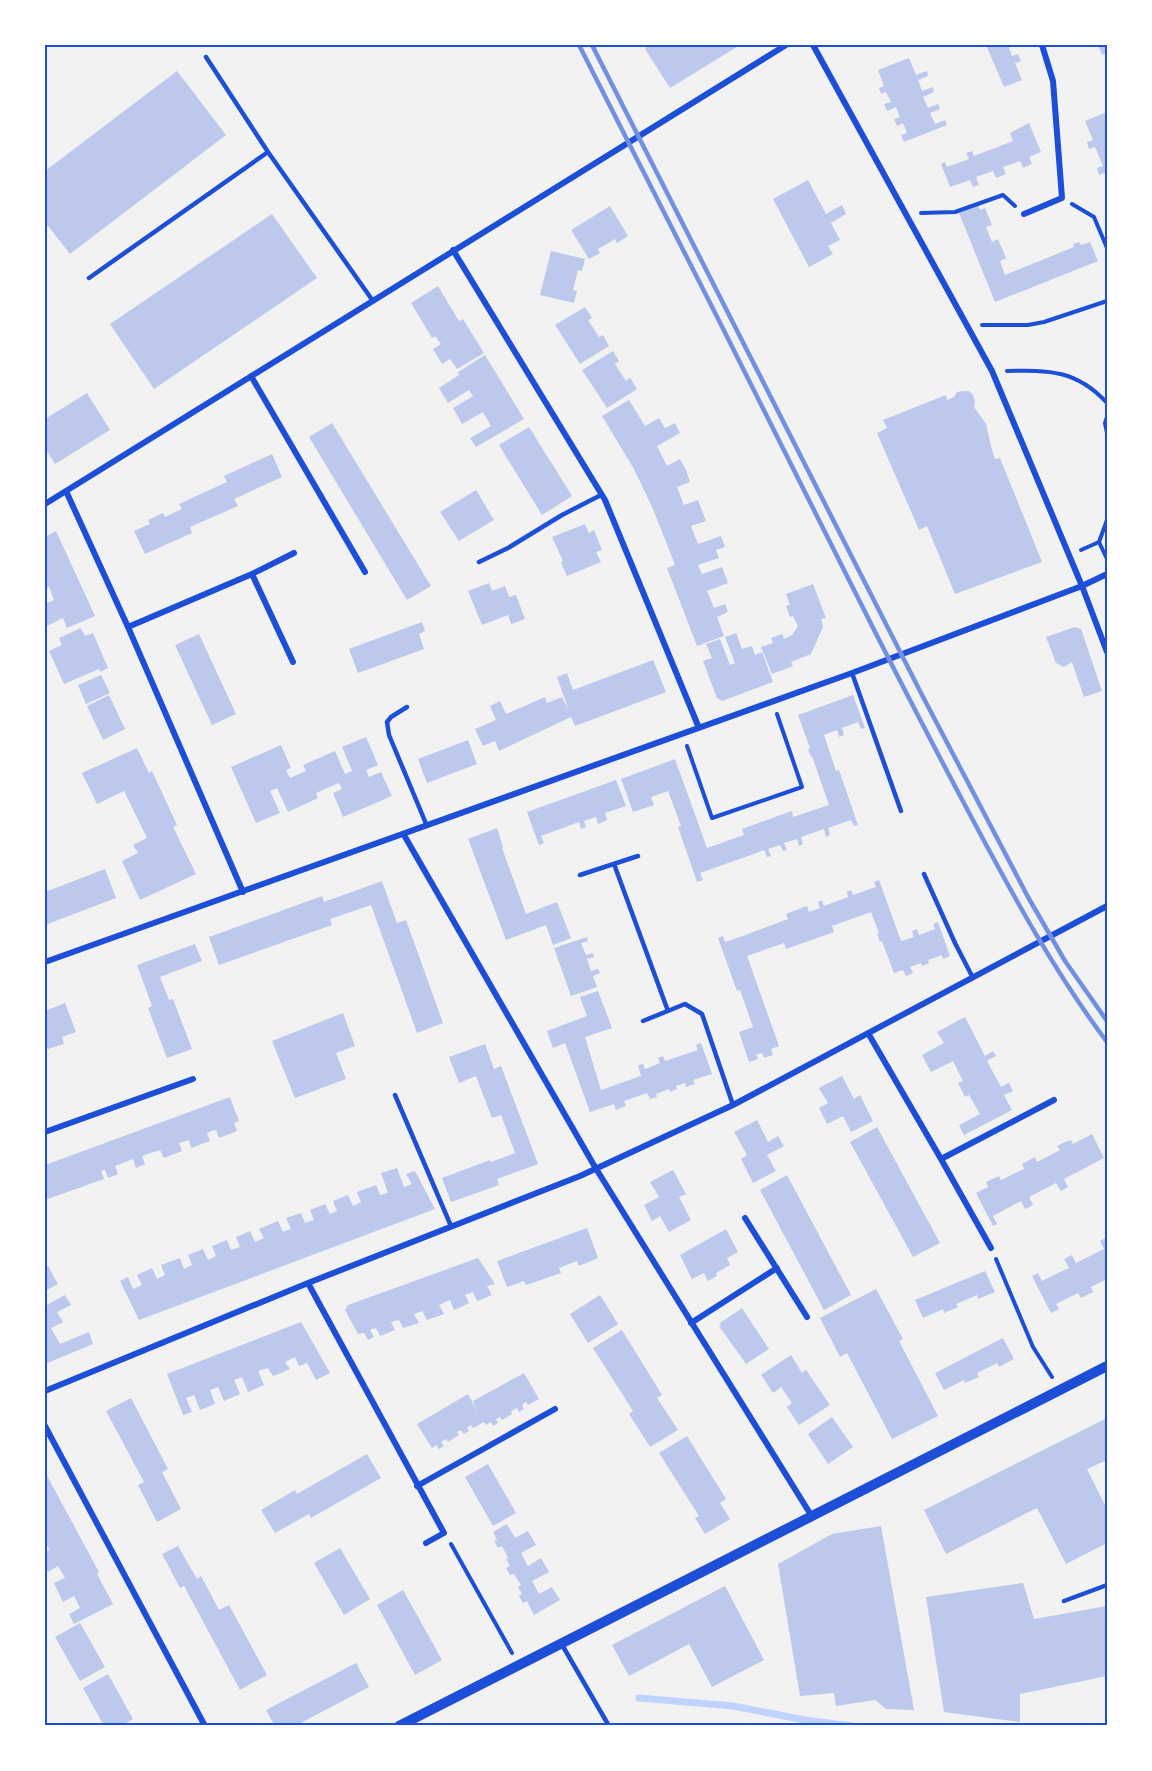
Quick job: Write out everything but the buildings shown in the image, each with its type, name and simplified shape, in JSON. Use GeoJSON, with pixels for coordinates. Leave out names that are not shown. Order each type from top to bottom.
{"type":"FeatureCollection","features":[{"type":"Feature","properties":{"kind":"street"},"geometry":{"type":"LineString","coordinates":[[45,504],[786,45]]}},
{"type":"Feature","properties":{"kind":"street"},"geometry":{"type":"LineString","coordinates":[[813,45],[992,371],[1070,556],[1107,652]]}},
{"type":"Feature","properties":{"kind":"street"},"geometry":{"type":"LineString","coordinates":[[1024,214],[1062,198],[1053,81],[1042,45]]}},
{"type":"Feature","properties":{"kind":"street"},"geometry":{"type":"LineString","coordinates":[[453,250],[602,495],[699,728]]}},
{"type":"Feature","properties":{"kind":"street"},"geometry":{"type":"LineString","coordinates":[[250,376],[365,572]]}},
{"type":"Feature","properties":{"kind":"street"},"geometry":{"type":"LineString","coordinates":[[66,491],[128,627],[243,892]]}},
{"type":"Feature","properties":{"kind":"street"},"geometry":{"type":"LineString","coordinates":[[128,627],[252,574],[294,553]]}},
{"type":"Feature","properties":{"kind":"street"},"geometry":{"type":"LineString","coordinates":[[252,574],[293,662]]}},
{"type":"Feature","properties":{"kind":"street"},"geometry":{"type":"LineString","coordinates":[[45,962],[866,668],[1082,586],[1107,574]]}},
{"type":"Feature","properties":{"kind":"street"},"geometry":{"type":"LineString","coordinates":[[404,835],[596,1167],[811,1515]]}},
{"type":"Feature","properties":{"kind":"street"},"geometry":{"type":"LineString","coordinates":[[45,1391],[308,1283],[580,1176],[733,1105],[1107,906]]}},
{"type":"Feature","properties":{"kind":"street"},"geometry":{"type":"LineString","coordinates":[[868,1033],[991,1248]]}},
{"type":"Feature","properties":{"kind":"street"},"geometry":{"type":"LineString","coordinates":[[45,1131],[194,1079]]}},
{"type":"Feature","properties":{"kind":"street"},"geometry":{"type":"LineString","coordinates":[[941,1159],[1054,1100]]}},
{"type":"Feature","properties":{"kind":"street"},"geometry":{"type":"LineString","coordinates":[[745,1218],[807,1317]]}},
{"type":"Feature","properties":{"kind":"street"},"geometry":{"type":"LineString","coordinates":[[691,1323],[777,1268]]}},
{"type":"Feature","properties":{"kind":"street"},"geometry":{"type":"LineString","coordinates":[[308,1283],[444,1533],[426,1543]]}},
{"type":"Feature","properties":{"kind":"street"},"geometry":{"type":"LineString","coordinates":[[399,1726],[1107,1366]]}},
{"type":"Feature","properties":{"kind":"street"},"geometry":{"type":"LineString","coordinates":[[417,1486],[555,1409]]}},
{"type":"Feature","properties":{"kind":"street"},"geometry":{"type":"LineString","coordinates":[[45,1426],[205,1726]]}},
{"type":"Feature","properties":{"kind":"lane"},"geometry":{"type":"LineString","coordinates":[[207,57],[268,152],[373,301]]}},
{"type":"Feature","properties":{"kind":"lane"},"geometry":{"type":"LineString","coordinates":[[89,279],[268,152]]}},
{"type":"Feature","properties":{"kind":"lane"},"geometry":{"type":"LineString","coordinates":[[479,562],[508,548],[561,515],[602,495]]}},
{"type":"Feature","properties":{"kind":"lane"},"geometry":{"type":"LineString","coordinates":[[852,673],[901,811]]}},
{"type":"Feature","properties":{"kind":"lane"},"geometry":{"type":"LineString","coordinates":[[407,707],[387,722],[389,735],[427,826]]}},
{"type":"Feature","properties":{"kind":"lane"},"geometry":{"type":"LineString","coordinates":[[580,875],[638,856]]}},
{"type":"Feature","properties":{"kind":"lane"},"geometry":{"type":"LineString","coordinates":[[614,864],[668,1011]]}},
{"type":"Feature","properties":{"kind":"lane"},"geometry":{"type":"LineString","coordinates":[[924,874],[973,978]]}},
{"type":"Feature","properties":{"kind":"lane"},"geometry":{"type":"LineString","coordinates":[[643,1021],[685,1004],[702,1014],[733,1105]]}},
{"type":"Feature","properties":{"kind":"lane"},"geometry":{"type":"LineString","coordinates":[[395,1095],[451,1226]]}},
{"type":"Feature","properties":{"kind":"lane"},"geometry":{"type":"LineString","coordinates":[[1064,1601],[1107,1585]]}},
{"type":"Feature","properties":{"kind":"lane"},"geometry":{"type":"LineString","coordinates":[[561,1643],[609,1726]]}},
{"type":"Feature","properties":{"kind":"path"},"geometry":{"type":"LineString","coordinates":[[906,213],[955,212],[1003,195],[1024,214]]}},
{"type":"Feature","properties":{"kind":"path"},"geometry":{"type":"LineString","coordinates":[[1062,198],[1094,217],[1107,248]]}},
{"type":"Feature","properties":{"kind":"path"},"geometry":{"type":"LineString","coordinates":[[967,325],[1028,325],[1107,301]]}},
{"type":"Feature","properties":{"kind":"path"},"geometry":{"type":"LineString","coordinates":[[992,371],[1034,369],[1054,371],[1079,379],[1107,404]]}},
{"type":"Feature","properties":{"kind":"path"},"geometry":{"type":"LineString","coordinates":[[1107,417],[1107,433]]}},
{"type":"Feature","properties":{"kind":"path"},"geometry":{"type":"LineString","coordinates":[[1070,556],[1099,542],[1107,520]]}},
{"type":"Feature","properties":{"kind":"path"},"geometry":{"type":"LineString","coordinates":[[1099,542],[1107,559]]}},
{"type":"Feature","properties":{"kind":"path"},"geometry":{"type":"LineString","coordinates":[[683,734],[712,818],[802,787],[772,702]]}},
{"type":"Feature","properties":{"kind":"path"},"geometry":{"type":"LineString","coordinates":[[991,1248],[1033,1347],[1060,1390]]}},
{"type":"Feature","properties":{"kind":"path"},"geometry":{"type":"LineString","coordinates":[[444,1533],[519,1665]]}},
{"type":"Feature","properties":{"kind":"waterway"},"geometry":{"type":"LineString","coordinates":[[639,1698],[733,1706],[805,1720],[852,1726]]}},
{"type":"Feature","properties":{"kind":"railway"},"geometry":{"type":"LineString","coordinates":[[579,45],[884,650],[1005,880],[1070,990],[1107,1042]]}},
{"type":"Feature","properties":{"kind":"railway"},"geometry":{"type":"LineString","coordinates":[[592,45],[921,693],[1028,897],[1065,961],[1107,1021]]}}]}
